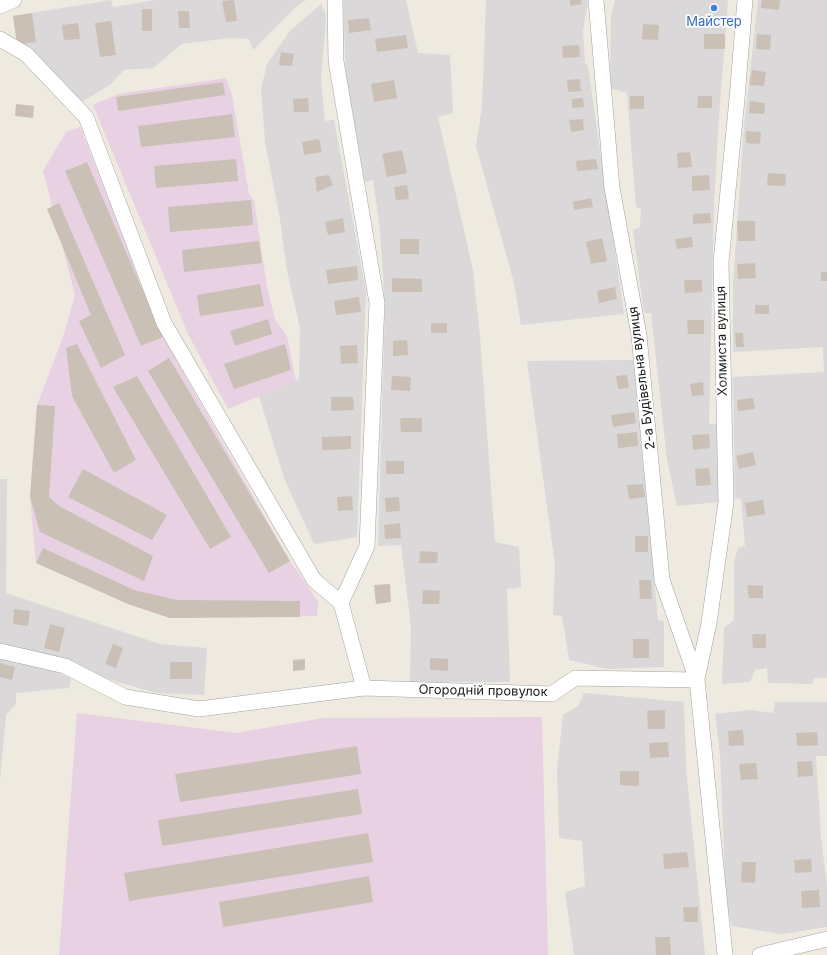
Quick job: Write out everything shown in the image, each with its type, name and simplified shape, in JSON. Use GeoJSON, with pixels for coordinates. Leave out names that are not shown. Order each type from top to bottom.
{"type":"FeatureCollection","features":[{"type":"Feature","properties":{"kind":"street"},"geometry":{"type":"LineString","coordinates":[[0,6],[14,0]]}},
{"type":"Feature","properties":{"kind":"street"},"geometry":{"type":"LineString","coordinates":[[335,0],[336,61],[378,303],[367,546],[341,604]]}},
{"type":"Feature","properties":{"kind":"street","name":"2-а Будівельна вулиця"},"geometry":{"type":"LineString","coordinates":[[596,0],[612,188],[639,334],[662,580],[697,680]]}},
{"type":"Feature","properties":{"kind":"street","name":"Холмиста вулиця"},"geometry":{"type":"LineString","coordinates":[[697,680],[709,623],[726,502],[721,262],[734,136],[745,0]]}},
{"type":"Feature","properties":{"kind":"street"},"geometry":{"type":"LineString","coordinates":[[0,39],[26,54],[86,117],[164,322],[314,580],[341,604],[364,688]]}},
{"type":"Feature","properties":{"kind":"street","name":"Огородній провулок"},"geometry":{"type":"LineString","coordinates":[[0,651],[66,666],[125,697],[199,709],[364,688],[552,694],[575,678],[697,680]]}},
{"type":"Feature","properties":{"kind":"street"},"geometry":{"type":"LineString","coordinates":[[697,680],[725,955]]}},
{"type":"Feature","properties":{"kind":"street"},"geometry":{"type":"LineString","coordinates":[[760,955],[827,939]]}},
{"type":"Feature","properties":{"kind":"shaded area"},"geometry":{"type":"Polygon","coordinates":[[[111,0],[113,7],[155,0],[306,0],[296,7],[253,50],[249,39],[230,38],[182,44],[153,68],[124,70],[111,84],[82,102],[17,44],[13,16],[111,0]]]}},
{"type":"Feature","properties":{"kind":"shaded area"},"geometry":{"type":"Polygon","coordinates":[[[343,0],[406,0],[418,53],[450,55],[453,113],[438,117],[473,270],[480,336],[495,542],[519,547],[521,587],[507,589],[510,682],[410,682],[411,627],[401,545],[378,546],[385,307],[380,229],[373,180],[365,182],[346,78],[343,0]]]}},
{"type":"Feature","properties":{"kind":"shaded area"},"geometry":{"type":"Polygon","coordinates":[[[486,0],[588,0],[583,30],[585,63],[588,67],[624,314],[521,325],[514,283],[476,146],[482,107],[486,0]]]}},
{"type":"Feature","properties":{"kind":"shaded area"},"geometry":{"type":"Polygon","coordinates":[[[615,0],[728,0],[718,130],[714,207],[709,424],[716,424],[719,502],[677,506],[667,460],[651,313],[644,313],[633,230],[640,227],[641,208],[636,207],[627,93],[610,88],[611,15],[615,0]]]}},
{"type":"Feature","properties":{"kind":"shaded area"},"geometry":{"type":"Polygon","coordinates":[[[758,0],[827,0],[827,678],[814,678],[812,684],[768,683],[767,668],[755,670],[750,682],[722,684],[724,628],[734,620],[734,561],[738,548],[745,546],[741,498],[735,499],[733,377],[824,372],[823,347],[733,352],[733,283],[744,126],[758,0]]]}},
{"type":"Feature","properties":{"kind":"shaded area"},"geometry":{"type":"Polygon","coordinates":[[[321,4],[326,16],[321,80],[325,121],[334,120],[366,292],[357,537],[314,544],[284,478],[258,393],[299,379],[300,328],[287,271],[280,219],[265,142],[261,89],[267,64],[290,31],[321,4]]]}},
{"type":"Feature","properties":{"kind":"shaded area"},"geometry":{"type":"Polygon","coordinates":[[[226,78],[232,95],[249,194],[254,200],[267,287],[275,319],[287,336],[296,381],[228,409],[188,334],[93,105],[118,94],[226,78]]]}},
{"type":"Feature","properties":{"kind":"shaded area"},"geometry":{"type":"Polygon","coordinates":[[[80,127],[163,337],[290,561],[318,601],[317,616],[170,618],[128,604],[36,563],[30,497],[37,405],[63,337],[75,295],[43,171],[66,132],[80,127]]]}},
{"type":"Feature","properties":{"kind":"shaded area"},"geometry":{"type":"Polygon","coordinates":[[[633,360],[658,620],[664,621],[664,667],[608,669],[569,660],[562,616],[553,615],[555,565],[527,361],[633,360]]]}},
{"type":"Feature","properties":{"kind":"shaded area"},"geometry":{"type":"Polygon","coordinates":[[[0,479],[7,479],[6,593],[160,644],[207,648],[204,695],[156,693],[97,676],[80,665],[0,644],[0,479]]]}},
{"type":"Feature","properties":{"kind":"shaded area"},"geometry":{"type":"Polygon","coordinates":[[[0,658],[53,671],[71,678],[69,688],[16,693],[16,704],[6,715],[0,780],[0,658]]]}},
{"type":"Feature","properties":{"kind":"shaded area"},"geometry":{"type":"Polygon","coordinates":[[[584,693],[684,702],[686,768],[705,955],[574,955],[565,892],[585,886],[582,841],[559,838],[557,770],[563,715],[578,706],[584,693]]]}},
{"type":"Feature","properties":{"kind":"shaded area"},"geometry":{"type":"Polygon","coordinates":[[[775,702],[827,702],[827,756],[816,756],[821,837],[827,886],[827,927],[782,934],[732,926],[726,901],[720,754],[715,714],[750,710],[773,713],[775,702]]]}},
{"type":"Feature","properties":{"kind":"shaded area"},"geometry":{"type":"Polygon","coordinates":[[[77,713],[236,733],[323,718],[542,717],[548,955],[59,955],[77,713]]]}},
{"type":"Feature","properties":{"kind":"building"},"geometry":{"type":"Polygon","coordinates":[[[234,0],[237,21],[226,22],[222,1],[234,0]]]}},
{"type":"Feature","properties":{"kind":"building"},"geometry":{"type":"Polygon","coordinates":[[[570,0],[581,0],[582,4],[570,6],[570,0]]]}},
{"type":"Feature","properties":{"kind":"building"},"geometry":{"type":"Polygon","coordinates":[[[762,0],[780,0],[779,10],[761,8],[762,0]]]}},
{"type":"Feature","properties":{"kind":"building"},"geometry":{"type":"Polygon","coordinates":[[[142,9],[152,9],[152,31],[142,31],[142,9]]]}},
{"type":"Feature","properties":{"kind":"building"},"geometry":{"type":"Polygon","coordinates":[[[178,11],[189,11],[190,28],[179,28],[178,11]]]}},
{"type":"Feature","properties":{"kind":"building"},"geometry":{"type":"Polygon","coordinates":[[[32,13],[36,42],[17,44],[13,16],[32,13]]]}},
{"type":"Feature","properties":{"kind":"building"},"geometry":{"type":"Polygon","coordinates":[[[369,18],[371,30],[349,33],[348,20],[369,18]]]}},
{"type":"Feature","properties":{"kind":"building"},"geometry":{"type":"Polygon","coordinates":[[[111,21],[116,55],[100,57],[95,23],[111,21]]]}},
{"type":"Feature","properties":{"kind":"building"},"geometry":{"type":"Polygon","coordinates":[[[78,23],[80,39],[64,40],[62,25],[78,23]]]}},
{"type":"Feature","properties":{"kind":"building"},"geometry":{"type":"Polygon","coordinates":[[[643,24],[659,25],[658,40],[642,39],[643,24]]]}},
{"type":"Feature","properties":{"kind":"building"},"geometry":{"type":"Polygon","coordinates":[[[704,34],[725,34],[725,49],[704,49],[704,34]]]}},
{"type":"Feature","properties":{"kind":"building"},"geometry":{"type":"Polygon","coordinates":[[[757,34],[771,35],[770,50],[756,49],[757,34]]]}},
{"type":"Feature","properties":{"kind":"building"},"geometry":{"type":"Polygon","coordinates":[[[406,35],[408,48],[377,52],[375,39],[406,35]]]}},
{"type":"Feature","properties":{"kind":"building"},"geometry":{"type":"Polygon","coordinates":[[[579,45],[580,57],[563,58],[562,46],[579,45]]]}},
{"type":"Feature","properties":{"kind":"building"},"geometry":{"type":"Polygon","coordinates":[[[281,52],[294,54],[292,66],[279,65],[281,52]]]}},
{"type":"Feature","properties":{"kind":"building"},"geometry":{"type":"Polygon","coordinates":[[[752,70],[766,72],[764,86],[750,85],[752,70]]]}},
{"type":"Feature","properties":{"kind":"building"},"geometry":{"type":"Polygon","coordinates":[[[580,79],[581,91],[568,92],[567,80],[580,79]]]}},
{"type":"Feature","properties":{"kind":"building"},"geometry":{"type":"Polygon","coordinates":[[[394,80],[397,98],[374,102],[371,84],[394,80]]]}},
{"type":"Feature","properties":{"kind":"building"},"geometry":{"type":"Polygon","coordinates":[[[223,82],[225,95],[118,111],[116,97],[223,82]]]}},
{"type":"Feature","properties":{"kind":"building"},"geometry":{"type":"Polygon","coordinates":[[[630,96],[644,96],[644,109],[630,109],[630,96]]]}},
{"type":"Feature","properties":{"kind":"building"},"geometry":{"type":"Polygon","coordinates":[[[698,96],[712,96],[712,108],[697,108],[698,96]]]}},
{"type":"Feature","properties":{"kind":"building"},"geometry":{"type":"Polygon","coordinates":[[[308,98],[309,112],[294,112],[293,99],[308,98]]]}},
{"type":"Feature","properties":{"kind":"building"},"geometry":{"type":"Polygon","coordinates":[[[583,98],[584,107],[572,108],[572,99],[583,98]]]}},
{"type":"Feature","properties":{"kind":"building"},"geometry":{"type":"Polygon","coordinates":[[[750,101],[765,103],[764,114],[749,113],[750,101]]]}},
{"type":"Feature","properties":{"kind":"building"},"geometry":{"type":"Polygon","coordinates":[[[16,104],[34,106],[33,118],[15,116],[16,104]]]}},
{"type":"Feature","properties":{"kind":"building"},"geometry":{"type":"Polygon","coordinates":[[[232,114],[235,137],[141,147],[138,126],[232,114]]]}},
{"type":"Feature","properties":{"kind":"building"},"geometry":{"type":"Polygon","coordinates":[[[583,119],[584,130],[571,132],[569,120],[583,119]]]}},
{"type":"Feature","properties":{"kind":"building"},"geometry":{"type":"Polygon","coordinates":[[[746,131],[761,132],[760,144],[746,143],[746,131]]]}},
{"type":"Feature","properties":{"kind":"building"},"geometry":{"type":"Polygon","coordinates":[[[319,139],[322,152],[304,155],[302,142],[319,139]]]}},
{"type":"Feature","properties":{"kind":"building"},"geometry":{"type":"Polygon","coordinates":[[[402,150],[407,173],[387,177],[382,154],[402,150]]]}},
{"type":"Feature","properties":{"kind":"building"},"geometry":{"type":"Polygon","coordinates":[[[690,152],[692,167],[678,168],[677,153],[690,152]]]}},
{"type":"Feature","properties":{"kind":"building"},"geometry":{"type":"Polygon","coordinates":[[[236,159],[238,181],[156,188],[154,166],[236,159]]]}},
{"type":"Feature","properties":{"kind":"building"},"geometry":{"type":"Polygon","coordinates":[[[596,159],[598,169],[577,171],[576,161],[596,159]]]}},
{"type":"Feature","properties":{"kind":"building"},"geometry":{"type":"Polygon","coordinates":[[[87,162],[163,337],[141,346],[65,171],[87,162]]]}},
{"type":"Feature","properties":{"kind":"building"},"geometry":{"type":"Polygon","coordinates":[[[768,173],[786,174],[785,186],[767,185],[768,173]]]}},
{"type":"Feature","properties":{"kind":"building"},"geometry":{"type":"Polygon","coordinates":[[[329,175],[333,185],[317,192],[315,177],[329,175]]]}},
{"type":"Feature","properties":{"kind":"building"},"geometry":{"type":"Polygon","coordinates":[[[709,175],[710,190],[692,191],[692,176],[709,175]]]}},
{"type":"Feature","properties":{"kind":"building"},"geometry":{"type":"Polygon","coordinates":[[[407,185],[409,199],[396,200],[394,187],[407,185]]]}},
{"type":"Feature","properties":{"kind":"building"},"geometry":{"type":"Polygon","coordinates":[[[591,198],[593,207],[574,210],[573,202],[591,198]]]}},
{"type":"Feature","properties":{"kind":"building"},"geometry":{"type":"Polygon","coordinates":[[[251,200],[253,225],[170,232],[168,207],[251,200]]]}},
{"type":"Feature","properties":{"kind":"building"},"geometry":{"type":"Polygon","coordinates":[[[59,203],[125,355],[101,368],[79,321],[91,315],[47,209],[59,203]]]}},
{"type":"Feature","properties":{"kind":"building"},"geometry":{"type":"Polygon","coordinates":[[[710,213],[711,223],[693,224],[693,214],[710,213]]]}},
{"type":"Feature","properties":{"kind":"building"},"geometry":{"type":"Polygon","coordinates":[[[343,218],[345,232],[328,235],[325,222],[343,218]]]}},
{"type":"Feature","properties":{"kind":"building"},"geometry":{"type":"Polygon","coordinates":[[[737,221],[755,221],[755,241],[738,241],[737,221]]]}},
{"type":"Feature","properties":{"kind":"building"},"geometry":{"type":"Polygon","coordinates":[[[692,237],[693,247],[677,249],[675,239],[692,237]]]}},
{"type":"Feature","properties":{"kind":"building"},"geometry":{"type":"Polygon","coordinates":[[[602,238],[607,261],[591,264],[586,242],[602,238]]]}},
{"type":"Feature","properties":{"kind":"building"},"geometry":{"type":"Polygon","coordinates":[[[400,239],[419,239],[419,254],[400,254],[400,239]]]}},
{"type":"Feature","properties":{"kind":"building"},"geometry":{"type":"Polygon","coordinates":[[[259,241],[262,263],[184,272],[182,250],[259,241]]]}},
{"type":"Feature","properties":{"kind":"building"},"geometry":{"type":"Polygon","coordinates":[[[755,263],[756,278],[738,279],[737,264],[755,263]]]}},
{"type":"Feature","properties":{"kind":"building"},"geometry":{"type":"Polygon","coordinates":[[[357,266],[358,280],[328,284],[326,270],[357,266]]]}},
{"type":"Feature","properties":{"kind":"building"},"geometry":{"type":"Polygon","coordinates":[[[821,272],[827,272],[827,281],[821,281],[821,272]]]}},
{"type":"Feature","properties":{"kind":"building"},"geometry":{"type":"Polygon","coordinates":[[[392,278],[422,279],[422,292],[392,292],[392,278]]]}},
{"type":"Feature","properties":{"kind":"building"},"geometry":{"type":"Polygon","coordinates":[[[684,280],[702,280],[702,292],[685,293],[684,280]]]}},
{"type":"Feature","properties":{"kind":"building"},"geometry":{"type":"Polygon","coordinates":[[[260,284],[264,306],[200,316],[197,295],[260,284]]]}},
{"type":"Feature","properties":{"kind":"building"},"geometry":{"type":"Polygon","coordinates":[[[615,287],[617,299],[599,303],[597,291],[615,287]]]}},
{"type":"Feature","properties":{"kind":"building"},"geometry":{"type":"Polygon","coordinates":[[[359,297],[361,312],[336,315],[334,301],[359,297]]]}},
{"type":"Feature","properties":{"kind":"building"},"geometry":{"type":"Polygon","coordinates":[[[755,305],[769,305],[769,314],[755,314],[755,305]]]}},
{"type":"Feature","properties":{"kind":"building"},"geometry":{"type":"Polygon","coordinates":[[[268,319],[272,334],[235,346],[230,331],[268,319]]]}},
{"type":"Feature","properties":{"kind":"building"},"geometry":{"type":"Polygon","coordinates":[[[687,320],[704,320],[704,334],[688,334],[687,320]]]}},
{"type":"Feature","properties":{"kind":"building"},"geometry":{"type":"Polygon","coordinates":[[[431,323],[447,323],[447,333],[431,333],[431,323]]]}},
{"type":"Feature","properties":{"kind":"building"},"geometry":{"type":"Polygon","coordinates":[[[735,333],[743,333],[744,347],[736,347],[735,333]]]}},
{"type":"Feature","properties":{"kind":"building"},"geometry":{"type":"Polygon","coordinates":[[[407,340],[408,355],[393,356],[393,341],[407,340]]]}},
{"type":"Feature","properties":{"kind":"building"},"geometry":{"type":"Polygon","coordinates":[[[77,344],[136,460],[114,473],[72,396],[66,348],[77,344]]]}},
{"type":"Feature","properties":{"kind":"building"},"geometry":{"type":"Polygon","coordinates":[[[285,344],[291,370],[234,389],[224,364],[285,344]]]}},
{"type":"Feature","properties":{"kind":"building"},"geometry":{"type":"Polygon","coordinates":[[[357,345],[358,363],[341,364],[340,346],[357,345]]]}},
{"type":"Feature","properties":{"kind":"building"},"geometry":{"type":"Polygon","coordinates":[[[169,358],[290,561],[269,573],[148,371],[169,358]]]}},
{"type":"Feature","properties":{"kind":"building"},"geometry":{"type":"Polygon","coordinates":[[[627,375],[629,388],[618,389],[616,376],[627,375]]]}},
{"type":"Feature","properties":{"kind":"building"},"geometry":{"type":"Polygon","coordinates":[[[137,376],[231,537],[210,549],[113,387],[137,376]]]}},
{"type":"Feature","properties":{"kind":"building"},"geometry":{"type":"Polygon","coordinates":[[[392,376],[411,377],[410,391],[391,390],[392,376]]]}},
{"type":"Feature","properties":{"kind":"building"},"geometry":{"type":"Polygon","coordinates":[[[703,382],[704,395],[692,396],[690,384],[703,382]]]}},
{"type":"Feature","properties":{"kind":"building"},"geometry":{"type":"Polygon","coordinates":[[[331,397],[353,397],[354,410],[331,411],[331,397]]]}},
{"type":"Feature","properties":{"kind":"building"},"geometry":{"type":"Polygon","coordinates":[[[753,398],[755,409],[738,411],[737,400],[753,398]]]}},
{"type":"Feature","properties":{"kind":"building"},"geometry":{"type":"Polygon","coordinates":[[[37,405],[55,406],[49,497],[59,506],[153,556],[144,581],[40,532],[30,497],[37,405]]]}},
{"type":"Feature","properties":{"kind":"building"},"geometry":{"type":"Polygon","coordinates":[[[634,412],[636,423],[613,427],[611,415],[634,412]]]}},
{"type":"Feature","properties":{"kind":"building"},"geometry":{"type":"Polygon","coordinates":[[[400,418],[422,418],[422,432],[401,432],[400,418]]]}},
{"type":"Feature","properties":{"kind":"building"},"geometry":{"type":"Polygon","coordinates":[[[637,432],[638,446],[618,448],[617,434],[637,432]]]}},
{"type":"Feature","properties":{"kind":"building"},"geometry":{"type":"Polygon","coordinates":[[[709,434],[710,448],[693,450],[692,435],[709,434]]]}},
{"type":"Feature","properties":{"kind":"building"},"geometry":{"type":"Polygon","coordinates":[[[351,436],[351,449],[322,450],[322,437],[351,436]]]}},
{"type":"Feature","properties":{"kind":"building"},"geometry":{"type":"Polygon","coordinates":[[[753,452],[756,465],[739,469],[736,456],[753,452]]]}},
{"type":"Feature","properties":{"kind":"building"},"geometry":{"type":"Polygon","coordinates":[[[386,461],[404,461],[404,474],[386,474],[386,461]]]}},
{"type":"Feature","properties":{"kind":"building"},"geometry":{"type":"Polygon","coordinates":[[[709,468],[711,485],[696,486],[695,469],[709,468]]]}},
{"type":"Feature","properties":{"kind":"building"},"geometry":{"type":"Polygon","coordinates":[[[83,469],[167,515],[152,540],[68,497],[83,469]]]}},
{"type":"Feature","properties":{"kind":"building"},"geometry":{"type":"Polygon","coordinates":[[[643,484],[645,497],[629,499],[627,485],[643,484]]]}},
{"type":"Feature","properties":{"kind":"building"},"geometry":{"type":"Polygon","coordinates":[[[352,496],[353,510],[338,511],[337,497],[352,496]]]}},
{"type":"Feature","properties":{"kind":"building"},"geometry":{"type":"Polygon","coordinates":[[[399,497],[400,511],[386,512],[385,498],[399,497]]]}},
{"type":"Feature","properties":{"kind":"building"},"geometry":{"type":"Polygon","coordinates":[[[763,500],[765,514],[747,517],[745,503],[763,500]]]}},
{"type":"Feature","properties":{"kind":"building"},"geometry":{"type":"Polygon","coordinates":[[[400,523],[401,538],[385,539],[384,525],[400,523]]]}},
{"type":"Feature","properties":{"kind":"building"},"geometry":{"type":"Polygon","coordinates":[[[635,536],[648,536],[648,552],[635,552],[635,536]]]}},
{"type":"Feature","properties":{"kind":"building"},"geometry":{"type":"Polygon","coordinates":[[[43,548],[134,590],[177,600],[300,601],[300,617],[170,618],[128,604],[36,563],[43,548]]]}},
{"type":"Feature","properties":{"kind":"building"},"geometry":{"type":"Polygon","coordinates":[[[420,551],[438,552],[437,563],[419,563],[420,551]]]}},
{"type":"Feature","properties":{"kind":"building"},"geometry":{"type":"Polygon","coordinates":[[[639,580],[651,580],[652,599],[640,599],[639,580]]]}},
{"type":"Feature","properties":{"kind":"building"},"geometry":{"type":"Polygon","coordinates":[[[390,584],[391,602],[376,604],[374,585],[390,584]]]}},
{"type":"Feature","properties":{"kind":"building"},"geometry":{"type":"Polygon","coordinates":[[[747,585],[763,586],[763,598],[749,598],[747,585]]]}},
{"type":"Feature","properties":{"kind":"building"},"geometry":{"type":"Polygon","coordinates":[[[423,590],[440,591],[439,604],[422,604],[423,590]]]}},
{"type":"Feature","properties":{"kind":"building"},"geometry":{"type":"Polygon","coordinates":[[[14,609],[30,611],[28,626],[13,624],[14,609]]]}},
{"type":"Feature","properties":{"kind":"building"},"geometry":{"type":"Polygon","coordinates":[[[50,624],[65,628],[59,652],[44,648],[50,624]]]}},
{"type":"Feature","properties":{"kind":"building"},"geometry":{"type":"Polygon","coordinates":[[[752,634],[766,634],[766,648],[753,648],[752,634]]]}},
{"type":"Feature","properties":{"kind":"building"},"geometry":{"type":"Polygon","coordinates":[[[633,639],[649,639],[649,658],[633,658],[633,639]]]}},
{"type":"Feature","properties":{"kind":"building"},"geometry":{"type":"Polygon","coordinates":[[[113,644],[123,648],[116,668],[105,664],[113,644]]]}},
{"type":"Feature","properties":{"kind":"building"},"geometry":{"type":"Polygon","coordinates":[[[430,658],[448,659],[448,671],[430,670],[430,658]]]}},
{"type":"Feature","properties":{"kind":"building"},"geometry":{"type":"Polygon","coordinates":[[[305,659],[305,670],[293,671],[293,660],[305,659]]]}},
{"type":"Feature","properties":{"kind":"building"},"geometry":{"type":"Polygon","coordinates":[[[170,662],[192,662],[192,679],[170,679],[170,662]]]}},
{"type":"Feature","properties":{"kind":"building"},"geometry":{"type":"Polygon","coordinates":[[[0,663],[15,667],[12,680],[0,677],[0,663]]]}},
{"type":"Feature","properties":{"kind":"building"},"geometry":{"type":"Polygon","coordinates":[[[665,710],[665,729],[648,729],[647,711],[665,710]]]}},
{"type":"Feature","properties":{"kind":"building"},"geometry":{"type":"Polygon","coordinates":[[[743,730],[744,745],[729,746],[728,731],[743,730]]]}},
{"type":"Feature","properties":{"kind":"building"},"geometry":{"type":"Polygon","coordinates":[[[817,732],[818,745],[797,746],[796,733],[817,732]]]}},
{"type":"Feature","properties":{"kind":"building"},"geometry":{"type":"Polygon","coordinates":[[[668,742],[669,757],[650,758],[649,743],[668,742]]]}},
{"type":"Feature","properties":{"kind":"building"},"geometry":{"type":"Polygon","coordinates":[[[357,746],[361,774],[180,802],[175,774],[357,746]]]}},
{"type":"Feature","properties":{"kind":"building"},"geometry":{"type":"Polygon","coordinates":[[[812,761],[813,776],[798,777],[797,762],[812,761]]]}},
{"type":"Feature","properties":{"kind":"building"},"geometry":{"type":"Polygon","coordinates":[[[756,763],[758,779],[741,780],[739,764],[756,763]]]}},
{"type":"Feature","properties":{"kind":"building"},"geometry":{"type":"Polygon","coordinates":[[[620,771],[639,771],[639,786],[620,785],[620,771]]]}},
{"type":"Feature","properties":{"kind":"building"},"geometry":{"type":"Polygon","coordinates":[[[358,789],[362,814],[162,846],[158,820],[358,789]]]}},
{"type":"Feature","properties":{"kind":"building"},"geometry":{"type":"Polygon","coordinates":[[[368,833],[373,862],[129,901],[124,873],[368,833]]]}},
{"type":"Feature","properties":{"kind":"building"},"geometry":{"type":"Polygon","coordinates":[[[687,852],[689,867],[664,869],[663,854],[687,852]]]}},
{"type":"Feature","properties":{"kind":"building"},"geometry":{"type":"Polygon","coordinates":[[[811,859],[812,872],[795,873],[794,860],[811,859]]]}},
{"type":"Feature","properties":{"kind":"building"},"geometry":{"type":"Polygon","coordinates":[[[742,862],[756,862],[755,883],[741,882],[742,862]]]}},
{"type":"Feature","properties":{"kind":"building"},"geometry":{"type":"Polygon","coordinates":[[[369,876],[373,902],[223,927],[219,902],[369,876]]]}},
{"type":"Feature","properties":{"kind":"building"},"geometry":{"type":"Polygon","coordinates":[[[819,890],[820,907],[802,908],[801,891],[819,890]]]}},
{"type":"Feature","properties":{"kind":"building"},"geometry":{"type":"Polygon","coordinates":[[[683,907],[698,907],[698,922],[684,922],[683,907]]]}},
{"type":"Feature","properties":{"kind":"building"},"geometry":{"type":"Polygon","coordinates":[[[655,937],[670,937],[671,955],[656,955],[655,937]]]}},
{"type":"Feature","properties":{"kind":"place","name":"Майстер"},"geometry":{"type":"Point","coordinates":[714,8]}}]}
